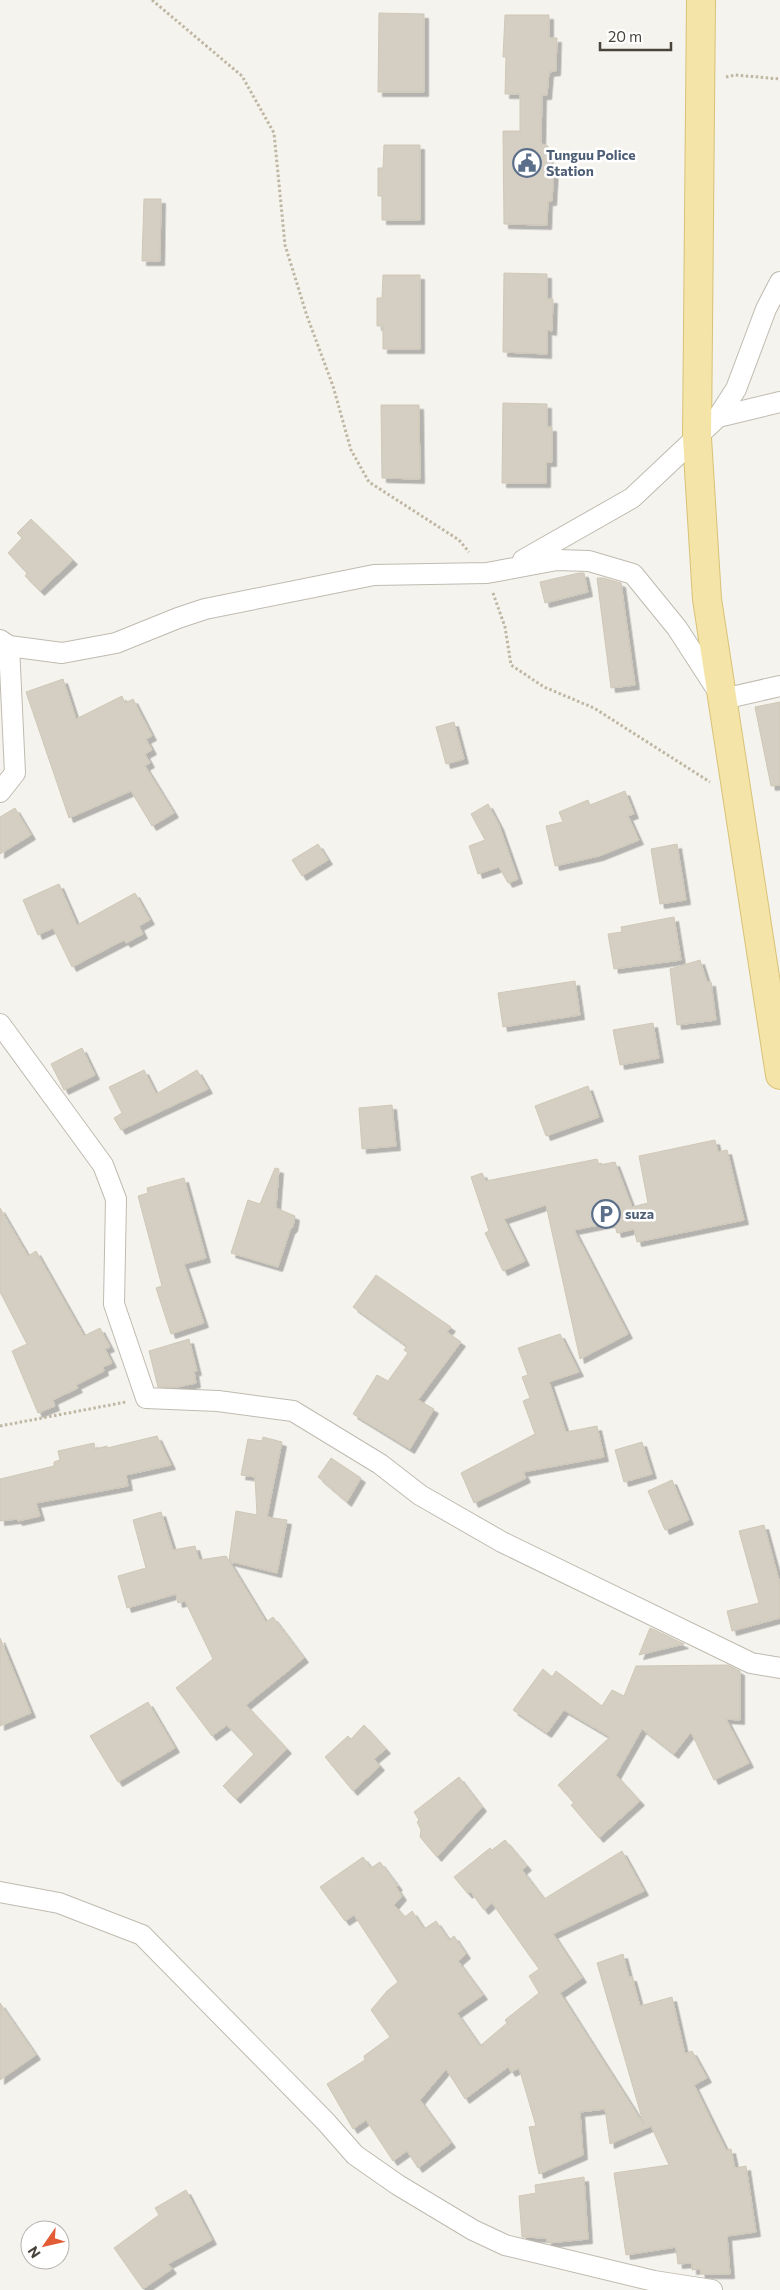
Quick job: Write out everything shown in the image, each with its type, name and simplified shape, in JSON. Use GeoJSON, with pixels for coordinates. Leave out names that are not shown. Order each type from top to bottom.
{"type":"FeatureCollection","features":[{"type":"Feature","properties":{"kind":"main road"},"geometry":{"type":"LineString","coordinates":[[701,0],[697,438],[707,599],[780,1075]]}},
{"type":"Feature","properties":{"kind":"street"},"geometry":{"type":"LineString","coordinates":[[487,573],[528,558],[632,498],[697,438],[718,417],[736,389],[766,308],[780,282]]}},
{"type":"Feature","properties":{"kind":"street"},"geometry":{"type":"LineString","coordinates":[[718,417],[780,402]]}},
{"type":"Feature","properties":{"kind":"street"},"geometry":{"type":"LineString","coordinates":[[0,792],[15,773],[4,643],[62,653],[116,643],[206,609],[374,575],[487,573],[557,560],[589,560],[633,574],[676,628],[722,699],[780,686]]}},
{"type":"Feature","properties":{"kind":"street"},"geometry":{"type":"LineString","coordinates":[[0,1024],[103,1165],[116,1199],[114,1304],[146,1398],[218,1401],[293,1411],[380,1464],[420,1495],[502,1542],[751,1663],[780,1668]]}},
{"type":"Feature","properties":{"kind":"street"},"geometry":{"type":"LineString","coordinates":[[0,1892],[59,1903],[142,1936],[326,2122],[355,2156],[398,2185],[473,2230],[505,2245],[650,2286],[712,2290]]}},
{"type":"Feature","properties":{"kind":"path"},"geometry":{"type":"LineString","coordinates":[[152,0],[242,76],[274,133],[285,245],[333,386],[352,450],[370,482],[459,540],[487,573],[505,627],[511,665],[544,687],[594,708],[738,801]]}},
{"type":"Feature","properties":{"kind":"path"},"geometry":{"type":"LineString","coordinates":[[701,84],[735,75],[780,79]]}},
{"type":"Feature","properties":{"kind":"path"},"geometry":{"type":"LineString","coordinates":[[0,1426],[146,1398]]}},
{"type":"Feature","properties":{"kind":"building"},"geometry":{"type":"Polygon","coordinates":[[[379,13],[424,14],[424,92],[378,92],[379,13]]]}},
{"type":"Feature","properties":{"kind":"building"},"geometry":{"type":"Polygon","coordinates":[[[505,15],[549,15],[549,38],[557,38],[556,71],[549,72],[547,95],[542,95],[541,144],[548,146],[549,168],[554,168],[552,201],[548,201],[547,225],[504,224],[503,131],[520,131],[520,94],[505,94],[506,57],[503,57],[505,15]]]}},
{"type":"Feature","properties":{"kind":"building"},"geometry":{"type":"Polygon","coordinates":[[[384,145],[420,145],[420,220],[382,220],[382,196],[378,196],[378,168],[383,168],[384,145]]]}},
{"type":"Feature","properties":{"kind":"building"},"geometry":{"type":"Polygon","coordinates":[[[144,199],[161,199],[160,261],[142,261],[144,199]]]}},
{"type":"Feature","properties":{"kind":"building"},"geometry":{"type":"Polygon","coordinates":[[[504,273],[547,274],[547,299],[553,299],[552,331],[547,330],[547,354],[503,352],[504,273]]]}},
{"type":"Feature","properties":{"kind":"building"},"geometry":{"type":"Polygon","coordinates":[[[383,275],[420,275],[420,349],[383,349],[383,326],[377,326],[377,298],[382,298],[383,275]]]}},
{"type":"Feature","properties":{"kind":"building"},"geometry":{"type":"Polygon","coordinates":[[[503,403],[547,404],[547,427],[552,427],[552,462],[546,462],[546,483],[502,483],[503,403]]]}},
{"type":"Feature","properties":{"kind":"building"},"geometry":{"type":"Polygon","coordinates":[[[381,405],[419,405],[420,479],[382,478],[381,405]]]}},
{"type":"Feature","properties":{"kind":"building"},"geometry":{"type":"Polygon","coordinates":[[[31,519],[73,560],[40,591],[25,576],[27,573],[8,553],[22,538],[17,533],[31,519]]]}},
{"type":"Feature","properties":{"kind":"building"},"geometry":{"type":"Polygon","coordinates":[[[584,573],[588,592],[545,603],[540,582],[584,573]]]}},
{"type":"Feature","properties":{"kind":"building"},"geometry":{"type":"Polygon","coordinates":[[[597,578],[621,583],[635,685],[611,688],[597,578]]]}},
{"type":"Feature","properties":{"kind":"building"},"geometry":{"type":"Polygon","coordinates":[[[63,679],[76,719],[122,696],[125,703],[133,699],[152,736],[146,739],[152,750],[145,754],[150,763],[145,766],[174,813],[152,826],[131,791],[69,818],[26,692],[63,679]]]}},
{"type":"Feature","properties":{"kind":"building"},"geometry":{"type":"Polygon","coordinates":[[[780,702],[780,785],[771,786],[755,707],[780,702]]]}},
{"type":"Feature","properties":{"kind":"building"},"geometry":{"type":"Polygon","coordinates":[[[454,722],[464,759],[446,764],[436,727],[454,722]]]}},
{"type":"Feature","properties":{"kind":"building"},"geometry":{"type":"Polygon","coordinates":[[[625,791],[634,814],[628,816],[639,840],[599,856],[555,866],[546,826],[563,822],[559,812],[588,800],[590,805],[625,791]]]}},
{"type":"Feature","properties":{"kind":"building"},"geometry":{"type":"Polygon","coordinates":[[[488,804],[499,825],[518,879],[508,883],[499,867],[478,874],[469,846],[485,840],[471,814],[488,804]]]}},
{"type":"Feature","properties":{"kind":"building"},"geometry":{"type":"Polygon","coordinates":[[[15,808],[31,835],[0,854],[0,817],[15,808]]]}},
{"type":"Feature","properties":{"kind":"building"},"geometry":{"type":"Polygon","coordinates":[[[318,844],[328,860],[302,876],[292,860],[318,844]]]}},
{"type":"Feature","properties":{"kind":"building"},"geometry":{"type":"Polygon","coordinates":[[[677,844],[686,900],[660,904],[651,849],[677,844]]]}},
{"type":"Feature","properties":{"kind":"building"},"geometry":{"type":"Polygon","coordinates":[[[59,884],[77,925],[135,893],[150,920],[139,926],[143,934],[126,943],[124,940],[72,967],[53,928],[38,935],[23,900],[59,884]]]}},
{"type":"Feature","properties":{"kind":"building"},"geometry":{"type":"Polygon","coordinates":[[[674,917],[681,960],[614,969],[608,934],[622,932],[621,927],[674,917]]]}},
{"type":"Feature","properties":{"kind":"building"},"geometry":{"type":"Polygon","coordinates":[[[700,960],[707,982],[711,982],[716,1020],[677,1025],[670,969],[700,960]]]}},
{"type":"Feature","properties":{"kind":"building"},"geometry":{"type":"Polygon","coordinates":[[[575,981],[580,1015],[503,1027],[498,993],[575,981]]]}},
{"type":"Feature","properties":{"kind":"building"},"geometry":{"type":"Polygon","coordinates":[[[653,1023],[659,1058],[620,1065],[613,1030],[653,1023]]]}},
{"type":"Feature","properties":{"kind":"building"},"geometry":{"type":"Polygon","coordinates":[[[82,1048],[95,1075],[64,1090],[51,1064],[82,1048]]]}},
{"type":"Feature","properties":{"kind":"building"},"geometry":{"type":"Polygon","coordinates":[[[144,1070],[156,1094],[197,1070],[208,1089],[121,1130],[114,1118],[122,1113],[109,1087],[144,1070]]]}},
{"type":"Feature","properties":{"kind":"building"},"geometry":{"type":"Polygon","coordinates":[[[588,1086],[599,1117],[546,1136],[535,1106],[588,1086]]]}},
{"type":"Feature","properties":{"kind":"building"},"geometry":{"type":"Polygon","coordinates":[[[392,1105],[396,1146],[362,1149],[359,1108],[392,1105]]]}},
{"type":"Feature","properties":{"kind":"building"},"geometry":{"type":"Polygon","coordinates":[[[715,1140],[718,1152],[727,1150],[744,1220],[637,1242],[634,1229],[617,1233],[614,1222],[574,1230],[628,1334],[580,1359],[546,1205],[504,1219],[525,1261],[503,1271],[485,1233],[489,1231],[471,1177],[482,1173],[486,1181],[597,1159],[599,1165],[615,1162],[632,1207],[648,1203],[639,1156],[715,1140]]]}},
{"type":"Feature","properties":{"kind":"building"},"geometry":{"type":"Polygon","coordinates":[[[275,1168],[279,1169],[276,1208],[295,1216],[293,1227],[290,1230],[278,1267],[231,1253],[248,1200],[260,1204],[275,1168]]]}},
{"type":"Feature","properties":{"kind":"building"},"geometry":{"type":"Polygon","coordinates":[[[184,1178],[206,1258],[184,1264],[204,1323],[171,1334],[156,1288],[162,1286],[138,1196],[148,1193],[147,1188],[184,1178]]]}},
{"type":"Feature","properties":{"kind":"building"},"geometry":{"type":"Polygon","coordinates":[[[0,1208],[28,1256],[36,1251],[84,1336],[100,1328],[110,1347],[105,1349],[112,1363],[103,1367],[104,1371],[76,1385],[78,1388],[53,1400],[55,1406],[38,1413],[12,1351],[27,1344],[0,1292],[0,1208]]]}},
{"type":"Feature","properties":{"kind":"building"},"geometry":{"type":"Polygon","coordinates":[[[376,1275],[451,1327],[447,1332],[461,1342],[418,1400],[434,1409],[410,1449],[353,1414],[377,1375],[388,1381],[408,1353],[404,1350],[407,1346],[353,1307],[376,1275]]]}},
{"type":"Feature","properties":{"kind":"building"},"geometry":{"type":"Polygon","coordinates":[[[560,1334],[579,1372],[549,1382],[566,1432],[597,1426],[604,1457],[523,1472],[526,1478],[474,1503],[461,1473],[535,1434],[523,1401],[530,1398],[522,1377],[528,1375],[518,1348],[560,1334]]]}},
{"type":"Feature","properties":{"kind":"building"},"geometry":{"type":"Polygon","coordinates":[[[189,1339],[197,1371],[194,1371],[196,1383],[178,1387],[158,1387],[149,1351],[189,1339]]]}},
{"type":"Feature","properties":{"kind":"building"},"geometry":{"type":"Polygon","coordinates":[[[157,1436],[171,1465],[126,1475],[128,1486],[36,1503],[40,1516],[18,1521],[17,1519],[0,1521],[0,1479],[54,1466],[54,1462],[60,1460],[58,1451],[94,1443],[95,1449],[107,1446],[107,1448],[157,1436]]]}},
{"type":"Feature","properties":{"kind":"building"},"geometry":{"type":"Polygon","coordinates":[[[263,1437],[282,1442],[267,1517],[287,1520],[277,1573],[229,1561],[236,1511],[257,1515],[255,1477],[241,1475],[248,1439],[262,1441],[263,1437]]]}},
{"type":"Feature","properties":{"kind":"building"},"geometry":{"type":"Polygon","coordinates":[[[642,1442],[652,1474],[624,1482],[615,1450],[642,1442]]]}},
{"type":"Feature","properties":{"kind":"building"},"geometry":{"type":"Polygon","coordinates":[[[331,1458],[361,1478],[347,1502],[318,1477],[331,1458]]]}},
{"type":"Feature","properties":{"kind":"building"},"geometry":{"type":"Polygon","coordinates":[[[672,1480],[689,1520],[665,1530],[648,1491],[672,1480]]]}},
{"type":"Feature","properties":{"kind":"building"},"geometry":{"type":"Polygon","coordinates":[[[161,1512],[173,1550],[195,1546],[199,1560],[226,1556],[266,1622],[273,1617],[304,1658],[246,1705],[287,1749],[236,1799],[223,1786],[254,1754],[227,1725],[212,1736],[176,1688],[213,1659],[185,1601],[178,1603],[176,1594],[127,1608],[118,1576],[146,1568],[133,1520],[161,1512]]]}},
{"type":"Feature","properties":{"kind":"building"},"geometry":{"type":"Polygon","coordinates":[[[764,1525],[780,1584],[780,1618],[732,1631],[727,1611],[759,1603],[739,1531],[764,1525]]]}},
{"type":"Feature","properties":{"kind":"building"},"geometry":{"type":"Polygon","coordinates":[[[650,1628],[655,1630],[684,1644],[639,1655],[650,1628]]]}},
{"type":"Feature","properties":{"kind":"building"},"geometry":{"type":"Polygon","coordinates":[[[0,1638],[31,1713],[0,1726],[0,1638]]]}},
{"type":"Feature","properties":{"kind":"building"},"geometry":{"type":"Polygon","coordinates":[[[728,1665],[740,1671],[740,1720],[726,1719],[749,1763],[714,1780],[691,1732],[674,1754],[642,1729],[616,1775],[640,1801],[599,1838],[571,1805],[574,1803],[558,1785],[610,1737],[564,1710],[547,1733],[513,1710],[543,1669],[552,1677],[556,1671],[602,1706],[612,1690],[624,1696],[636,1666],[728,1665]]]}},
{"type":"Feature","properties":{"kind":"building"},"geometry":{"type":"Polygon","coordinates":[[[148,1702],[175,1748],[118,1782],[90,1736],[148,1702]]]}},
{"type":"Feature","properties":{"kind":"building"},"geometry":{"type":"Polygon","coordinates":[[[364,1725],[386,1749],[374,1759],[380,1766],[353,1791],[325,1757],[348,1736],[351,1739],[364,1725]]]}},
{"type":"Feature","properties":{"kind":"building"},"geometry":{"type":"Polygon","coordinates":[[[459,1777],[482,1807],[437,1857],[420,1837],[421,1830],[417,1822],[419,1820],[414,1812],[459,1777]]]}},
{"type":"Feature","properties":{"kind":"building"},"geometry":{"type":"Polygon","coordinates":[[[505,1840],[527,1866],[522,1870],[544,1899],[622,1851],[644,1891],[553,1934],[582,1978],[560,1993],[644,2125],[597,1963],[623,1954],[640,2006],[672,1997],[685,2054],[692,2051],[707,2078],[694,2085],[726,2150],[731,2149],[735,2168],[746,2166],[756,2232],[727,2236],[730,2274],[701,2274],[700,2269],[692,2270],[692,2263],[678,2264],[676,2247],[626,2255],[614,2173],[669,2165],[651,2126],[610,2144],[605,2109],[580,2112],[583,2155],[539,2174],[529,2127],[536,2126],[519,2068],[511,2072],[508,2067],[465,2099],[446,2069],[420,2100],[451,2143],[418,2168],[407,2151],[393,2161],[366,2120],[353,2129],[327,2084],[365,2060],[364,2056],[390,2037],[371,2010],[387,1991],[398,1982],[354,1915],[345,1921],[320,1887],[363,1857],[371,1868],[380,1862],[398,1886],[396,1887],[402,1896],[394,1905],[405,1917],[412,1911],[424,1929],[436,1921],[449,1940],[454,1936],[466,1954],[458,1961],[483,1995],[457,2013],[480,2046],[507,2023],[505,2020],[539,1993],[529,1976],[539,1969],[492,1903],[484,1910],[470,1891],[468,1894],[454,1877],[490,1848],[492,1850],[505,1840]]]}},
{"type":"Feature","properties":{"kind":"building"},"geometry":{"type":"Polygon","coordinates":[[[0,2003],[36,2055],[0,2080],[0,2003]]]}},
{"type":"Feature","properties":{"kind":"building"},"geometry":{"type":"Polygon","coordinates":[[[584,2177],[588,2239],[548,2243],[546,2238],[522,2237],[519,2196],[536,2193],[535,2185],[584,2177]]]}},
{"type":"Feature","properties":{"kind":"building"},"geometry":{"type":"Polygon","coordinates":[[[186,2190],[212,2240],[168,2264],[172,2269],[143,2289],[114,2248],[159,2215],[155,2208],[186,2190]]]}},
{"type":"Feature","properties":{"kind":"place","name":"Tunguu Police Station"},"geometry":{"type":"Point","coordinates":[527,163]}},
{"type":"Feature","properties":{"kind":"place","name":"suza"},"geometry":{"type":"Point","coordinates":[606,1214]}}]}
